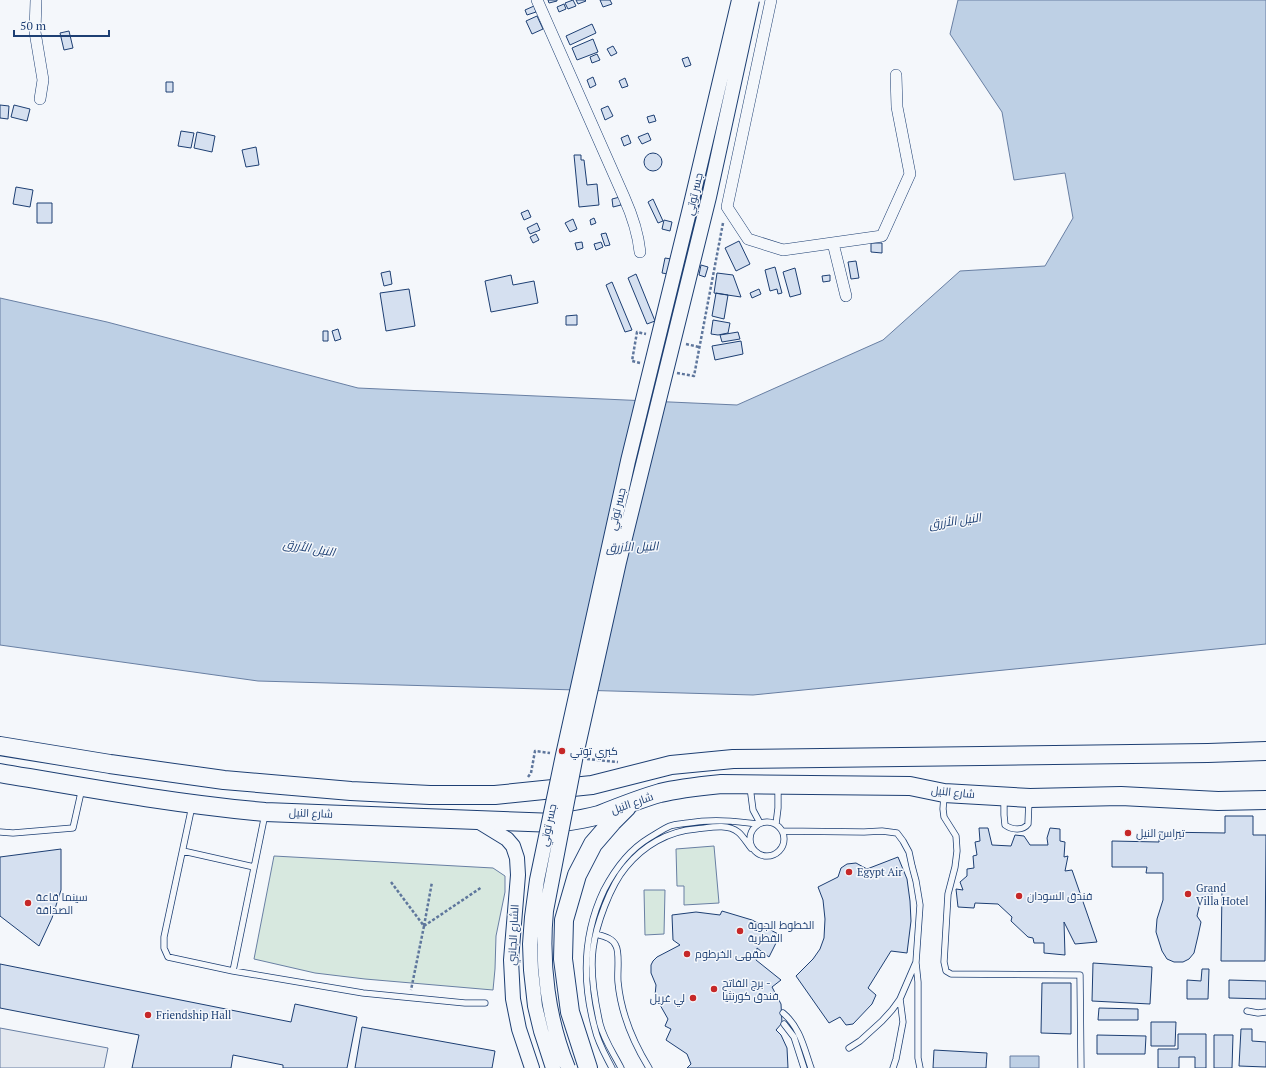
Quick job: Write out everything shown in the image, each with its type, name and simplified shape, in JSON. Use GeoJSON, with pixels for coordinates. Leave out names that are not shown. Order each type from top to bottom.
{"type":"FeatureCollection","features":[{"type":"Feature","properties":{"kind":"main road"},"geometry":{"type":"LineString","coordinates":[[0,746],[110,764],[224,780],[351,791],[430,795],[495,795],[592,785],[671,765],[733,759],[1266,751]]}},
{"type":"Feature","properties":{"kind":"main road","name":"شارع النيل"},"geometry":{"type":"LineString","coordinates":[[0,772],[120,794],[221,808],[265,812],[556,823],[579,820],[598,815],[634,801],[661,793],[693,787],[750,783],[910,786],[944,794],[1030,798],[1121,796],[1218,801],[1266,800]]}},
{"type":"Feature","properties":{"kind":"main road"},"geometry":{"type":"LineString","coordinates":[[221,808],[224,780]]}},
{"type":"Feature","properties":{"kind":"main road"},"geometry":{"type":"LineString","coordinates":[[588,1068],[570,1012],[562,959],[564,920],[577,875],[593,844],[612,822],[634,801]]}},
{"type":"Feature","properties":{"kind":"street"},"geometry":{"type":"LineString","coordinates":[[36,0],[35,32],[43,80],[40,99]]}},
{"type":"Feature","properties":{"kind":"street"},"geometry":{"type":"LineString","coordinates":[[537,0],[624,197],[635,224],[640,252]]}},
{"type":"Feature","properties":{"kind":"street","name":"جسر توتي"},"geometry":{"type":"LineString","coordinates":[[553,1068],[537,1012],[531,970],[530,944],[537,880],[628,462],[689,215],[739,0]]}},
{"type":"Feature","properties":{"kind":"street","name":"جسر توتي"},"geometry":{"type":"LineString","coordinates":[[568,1068],[563,1057],[553,1019],[547,987],[544,934],[546,911],[576,755],[619,562],[708,197],[752,0]]}},
{"type":"Feature","properties":{"kind":"street"},"geometry":{"type":"LineString","coordinates":[[771,0],[727,207],[748,239],[783,250],[882,236],[910,174],[896,107],[896,75]]}},
{"type":"Feature","properties":{"kind":"street"},"geometry":{"type":"LineString","coordinates":[[833,243],[846,296]]}},
{"type":"Feature","properties":{"kind":"street","name":"الشارع الجانبي"},"geometry":{"type":"LineString","coordinates":[[476,820],[507,839],[513,846],[517,858],[518,875],[511,960],[513,998],[519,1029],[532,1068]]}},
{"type":"Feature","properties":{"kind":"lane"},"geometry":{"type":"LineString","coordinates":[[750,783],[753,810],[759,824]]}},
{"type":"Feature","properties":{"kind":"lane"},"geometry":{"type":"LineString","coordinates":[[776,824],[778,784]]}},
{"type":"Feature","properties":{"kind":"lane"},"geometry":{"type":"LineString","coordinates":[[0,832],[13,833],[73,828],[82,787]]}},
{"type":"Feature","properties":{"kind":"lane"},"geometry":{"type":"LineString","coordinates":[[944,794],[944,817],[956,836],[957,851],[955,867],[948,894],[944,962],[946,971],[952,974],[1080,974],[1081,1068]]}},
{"type":"Feature","properties":{"kind":"lane"},"geometry":{"type":"LineString","coordinates":[[1004,796],[1004,815],[1006,825],[1008,828],[1016,829],[1024,828],[1028,824],[1030,798]]}},
{"type":"Feature","properties":{"kind":"lane"},"geometry":{"type":"LineString","coordinates":[[193,804],[164,937],[164,948],[168,957],[233,971],[363,993],[465,1003],[485,1003]]}},
{"type":"Feature","properties":{"kind":"lane"},"geometry":{"type":"LineString","coordinates":[[233,971],[265,812]]}},
{"type":"Feature","properties":{"kind":"lane"},"geometry":{"type":"LineString","coordinates":[[612,1068],[595,1030],[587,988],[586,970],[587,943],[593,917],[608,881],[621,862],[639,844],[662,830],[672,826],[722,820],[759,824],[768,822],[776,824],[782,831],[784,837],[784,844],[776,855],[769,857],[756,853],[737,831],[725,827],[684,831],[670,834],[658,840],[641,852],[625,868],[604,907],[596,934],[592,967],[600,1026],[622,1068]]}},
{"type":"Feature","properties":{"kind":"lane"},"geometry":{"type":"LineString","coordinates":[[751,848],[749,841],[750,835],[753,829],[759,824]]}},
{"type":"Feature","properties":{"kind":"lane"},"geometry":{"type":"LineString","coordinates":[[782,831],[882,831],[897,833],[903,841],[909,852],[920,905],[916,962],[918,982],[918,1058],[920,1068]]}},
{"type":"Feature","properties":{"kind":"lane"},"geometry":{"type":"LineString","coordinates":[[183,851],[254,867]]}},
{"type":"Feature","properties":{"kind":"lane"},"geometry":{"type":"LineString","coordinates":[[596,934],[611,940],[617,947],[619,988],[624,1015],[639,1051],[650,1068]]}},
{"type":"Feature","properties":{"kind":"lane"},"geometry":{"type":"LineString","coordinates":[[850,1048],[882,1022],[900,999],[916,962]]}},
{"type":"Feature","properties":{"kind":"lane"},"geometry":{"type":"LineString","coordinates":[[893,1068],[903,1022],[900,999]]}},
{"type":"Feature","properties":{"kind":"lane"},"geometry":{"type":"LineString","coordinates":[[1247,1011],[1258,1013],[1266,1012]]}},
{"type":"Feature","properties":{"kind":"lane"},"geometry":{"type":"LineString","coordinates":[[783,1013],[791,1019],[797,1030],[810,1068]]}},
{"type":"Feature","properties":{"kind":"lane"},"geometry":{"type":"LineString","coordinates":[[784,1024],[794,1037],[804,1068]]}},
{"type":"Feature","properties":{"kind":"path"},"geometry":{"type":"LineString","coordinates":[[677,373],[694,376],[727,207]]}},
{"type":"Feature","properties":{"kind":"path"},"geometry":{"type":"LineString","coordinates":[[637,332],[632,361],[646,364]]}},
{"type":"Feature","properties":{"kind":"path"},"geometry":{"type":"LineString","coordinates":[[531,773],[535,751],[552,754]]}},
{"type":"Feature","properties":{"kind":"path"},"geometry":{"type":"LineString","coordinates":[[583,758],[620,762]]}},
{"type":"Feature","properties":{"kind":"path"},"geometry":{"type":"LineString","coordinates":[[392,882],[424,926]]}},
{"type":"Feature","properties":{"kind":"path"},"geometry":{"type":"LineString","coordinates":[[409,998],[432,882]]}},
{"type":"Feature","properties":{"kind":"path"},"geometry":{"type":"LineString","coordinates":[[424,926],[482,887]]}},
{"type":"Feature","properties":{"kind":"shaded area"},"geometry":{"type":"Polygon","coordinates":[[[714,846],[719,903],[684,905],[684,886],[677,886],[676,849],[714,846]]]}},
{"type":"Feature","properties":{"kind":"shaded area"},"geometry":{"type":"Polygon","coordinates":[[[274,856],[493,868],[505,876],[505,892],[496,936],[493,990],[365,979],[315,973],[254,959],[274,856]]]}},
{"type":"Feature","properties":{"kind":"shaded area"},"geometry":{"type":"Polygon","coordinates":[[[644,890],[665,890],[664,934],[645,935],[644,890]]]}},
{"type":"Feature","properties":{"kind":"shaded area"},"geometry":{"type":"Polygon","coordinates":[[[0,1028],[108,1048],[104,1068],[0,1068],[0,1028]]]}},
{"type":"Feature","properties":{"kind":"water","name":"النيل الأزرق"},"geometry":{"type":"Polygon","coordinates":[[[958,0],[1266,0],[1266,644],[753,695],[258,681],[0,645],[0,298],[107,322],[358,388],[737,405],[883,340],[960,271],[1045,266],[1073,218],[1065,173],[1014,180],[1002,112],[950,34],[958,0]]]}},
{"type":"Feature","properties":{"kind":"water"},"geometry":{"type":"Polygon","coordinates":[[[1010,1056],[1039,1056],[1039,1068],[1010,1068],[1010,1056]]]}},
{"type":"Feature","properties":{"kind":"building"},"geometry":{"type":"Polygon","coordinates":[[[548,0],[557,0],[557,1],[549,3],[548,0]]]}},
{"type":"Feature","properties":{"kind":"building"},"geometry":{"type":"Polygon","coordinates":[[[573,0],[576,6],[568,9],[565,3],[573,0]]]}},
{"type":"Feature","properties":{"kind":"building"},"geometry":{"type":"Polygon","coordinates":[[[576,0],[585,0],[586,1],[578,4],[576,0]]]}},
{"type":"Feature","properties":{"kind":"building"},"geometry":{"type":"Polygon","coordinates":[[[600,0],[610,0],[612,4],[603,7],[600,0]]]}},
{"type":"Feature","properties":{"kind":"building"},"geometry":{"type":"Polygon","coordinates":[[[564,4],[566,9],[559,12],[557,7],[564,4]]]}},
{"type":"Feature","properties":{"kind":"building"},"geometry":{"type":"Polygon","coordinates":[[[534,6],[536,12],[527,15],[525,10],[534,6]]]}},
{"type":"Feature","properties":{"kind":"building"},"geometry":{"type":"Polygon","coordinates":[[[537,16],[543,29],[532,34],[526,21],[537,16]]]}},
{"type":"Feature","properties":{"kind":"building"},"geometry":{"type":"Polygon","coordinates":[[[592,24],[596,33],[570,45],[566,36],[592,24]]]}},
{"type":"Feature","properties":{"kind":"building"},"geometry":{"type":"Polygon","coordinates":[[[69,31],[73,48],[64,50],[60,33],[69,31]]]}},
{"type":"Feature","properties":{"kind":"building"},"geometry":{"type":"Polygon","coordinates":[[[593,39],[598,52],[577,60],[572,48],[593,39]]]}},
{"type":"Feature","properties":{"kind":"building"},"geometry":{"type":"Polygon","coordinates":[[[613,46],[617,53],[611,56],[607,49],[613,46]]]}},
{"type":"Feature","properties":{"kind":"building"},"geometry":{"type":"Polygon","coordinates":[[[597,54],[600,60],[592,63],[590,57],[597,54]]]}},
{"type":"Feature","properties":{"kind":"building"},"geometry":{"type":"Polygon","coordinates":[[[688,57],[691,65],[685,67],[682,59],[688,57]]]}},
{"type":"Feature","properties":{"kind":"building"},"geometry":{"type":"Polygon","coordinates":[[[593,77],[596,85],[590,88],[587,80],[593,77]]]}},
{"type":"Feature","properties":{"kind":"building"},"geometry":{"type":"Polygon","coordinates":[[[625,78],[628,86],[622,88],[619,81],[625,78]]]}},
{"type":"Feature","properties":{"kind":"building"},"geometry":{"type":"Polygon","coordinates":[[[166,82],[173,82],[173,92],[166,92],[166,82]]]}},
{"type":"Feature","properties":{"kind":"building"},"geometry":{"type":"Polygon","coordinates":[[[0,105],[9,106],[8,119],[0,118],[0,105]]]}},
{"type":"Feature","properties":{"kind":"building"},"geometry":{"type":"Polygon","coordinates":[[[14,105],[30,109],[27,121],[11,117],[14,105]]]}},
{"type":"Feature","properties":{"kind":"building"},"geometry":{"type":"Polygon","coordinates":[[[608,106],[613,116],[605,120],[601,109],[608,106]]]}},
{"type":"Feature","properties":{"kind":"building"},"geometry":{"type":"Polygon","coordinates":[[[654,115],[656,121],[649,123],[647,117],[654,115]]]}},
{"type":"Feature","properties":{"kind":"building"},"geometry":{"type":"Polygon","coordinates":[[[181,131],[194,133],[191,148],[178,146],[181,131]]]}},
{"type":"Feature","properties":{"kind":"building"},"geometry":{"type":"Polygon","coordinates":[[[197,132],[215,136],[212,152],[194,148],[197,132]]]}},
{"type":"Feature","properties":{"kind":"building"},"geometry":{"type":"Polygon","coordinates":[[[648,133],[651,140],[642,144],[638,137],[648,133]]]}},
{"type":"Feature","properties":{"kind":"building"},"geometry":{"type":"Polygon","coordinates":[[[628,135],[631,143],[624,146],[621,138],[628,135]]]}},
{"type":"Feature","properties":{"kind":"building"},"geometry":{"type":"Polygon","coordinates":[[[256,147],[259,165],[246,167],[242,150],[256,147]]]}},
{"type":"Feature","properties":{"kind":"building"},"geometry":{"type":"Polygon","coordinates":[[[649,153],[657,153],[662,158],[660,169],[657,171],[649,171],[644,166],[644,158],[649,153]]]}},
{"type":"Feature","properties":{"kind":"building"},"geometry":{"type":"Polygon","coordinates":[[[574,155],[581,155],[581,160],[584,160],[587,185],[597,184],[599,205],[579,207],[574,155]]]}},
{"type":"Feature","properties":{"kind":"building"},"geometry":{"type":"Polygon","coordinates":[[[16,187],[33,190],[30,207],[13,204],[16,187]]]}},
{"type":"Feature","properties":{"kind":"building"},"geometry":{"type":"Polygon","coordinates":[[[620,197],[621,205],[613,207],[612,199],[620,197]]]}},
{"type":"Feature","properties":{"kind":"building"},"geometry":{"type":"Polygon","coordinates":[[[653,199],[663,221],[658,223],[648,202],[653,199]]]}},
{"type":"Feature","properties":{"kind":"building"},"geometry":{"type":"Polygon","coordinates":[[[37,203],[52,203],[52,223],[37,223],[37,203]]]}},
{"type":"Feature","properties":{"kind":"building"},"geometry":{"type":"Polygon","coordinates":[[[528,210],[531,217],[524,220],[521,213],[528,210]]]}},
{"type":"Feature","properties":{"kind":"building"},"geometry":{"type":"Polygon","coordinates":[[[594,218],[596,223],[591,225],[590,220],[594,218]]]}},
{"type":"Feature","properties":{"kind":"building"},"geometry":{"type":"Polygon","coordinates":[[[573,219],[577,229],[570,232],[565,223],[573,219]]]}},
{"type":"Feature","properties":{"kind":"building"},"geometry":{"type":"Polygon","coordinates":[[[664,220],[672,222],[670,231],[662,229],[664,220]]]}},
{"type":"Feature","properties":{"kind":"building"},"geometry":{"type":"Polygon","coordinates":[[[537,223],[540,230],[530,234],[527,228],[537,223]]]}},
{"type":"Feature","properties":{"kind":"building"},"geometry":{"type":"Polygon","coordinates":[[[606,233],[610,245],[605,246],[601,234],[606,233]]]}},
{"type":"Feature","properties":{"kind":"building"},"geometry":{"type":"Polygon","coordinates":[[[536,234],[539,240],[533,243],[530,237],[536,234]]]}},
{"type":"Feature","properties":{"kind":"building"},"geometry":{"type":"Polygon","coordinates":[[[739,241],[750,264],[736,271],[725,248],[739,241]]]}},
{"type":"Feature","properties":{"kind":"building"},"geometry":{"type":"Polygon","coordinates":[[[582,242],[583,248],[577,250],[575,243],[582,242]]]}},
{"type":"Feature","properties":{"kind":"building"},"geometry":{"type":"Polygon","coordinates":[[[601,242],[603,247],[596,250],[594,244],[601,242]]]}},
{"type":"Feature","properties":{"kind":"building"},"geometry":{"type":"Polygon","coordinates":[[[871,243],[882,243],[882,253],[871,252],[871,243]]]}},
{"type":"Feature","properties":{"kind":"building"},"geometry":{"type":"Polygon","coordinates":[[[665,258],[671,259],[668,274],[662,273],[665,258]]]}},
{"type":"Feature","properties":{"kind":"building"},"geometry":{"type":"Polygon","coordinates":[[[856,261],[859,278],[851,279],[848,262],[856,261]]]}},
{"type":"Feature","properties":{"kind":"building"},"geometry":{"type":"Polygon","coordinates":[[[701,265],[708,267],[705,277],[699,275],[701,265]]]}},
{"type":"Feature","properties":{"kind":"building"},"geometry":{"type":"Polygon","coordinates":[[[775,267],[782,293],[778,294],[777,289],[770,291],[765,270],[775,267]]]}},
{"type":"Feature","properties":{"kind":"building"},"geometry":{"type":"Polygon","coordinates":[[[795,268],[801,294],[790,297],[783,272],[795,268]]]}},
{"type":"Feature","properties":{"kind":"building"},"geometry":{"type":"Polygon","coordinates":[[[390,271],[392,284],[384,286],[381,273],[390,271]]]}},
{"type":"Feature","properties":{"kind":"building"},"geometry":{"type":"Polygon","coordinates":[[[717,273],[733,275],[741,297],[714,293],[717,273]]]}},
{"type":"Feature","properties":{"kind":"building"},"geometry":{"type":"Polygon","coordinates":[[[636,274],[655,321],[647,324],[628,278],[636,274]]]}},
{"type":"Feature","properties":{"kind":"building"},"geometry":{"type":"Polygon","coordinates":[[[511,275],[513,285],[534,281],[538,303],[491,312],[485,281],[511,275]]]}},
{"type":"Feature","properties":{"kind":"building"},"geometry":{"type":"Polygon","coordinates":[[[830,275],[830,281],[823,282],[822,276],[830,275]]]}},
{"type":"Feature","properties":{"kind":"building"},"geometry":{"type":"Polygon","coordinates":[[[612,282],[632,330],[625,332],[606,285],[612,282]]]}},
{"type":"Feature","properties":{"kind":"building"},"geometry":{"type":"Polygon","coordinates":[[[409,289],[415,326],[386,331],[380,293],[409,289]]]}},
{"type":"Feature","properties":{"kind":"building"},"geometry":{"type":"Polygon","coordinates":[[[759,289],[761,294],[752,298],[750,293],[759,289]]]}},
{"type":"Feature","properties":{"kind":"building"},"geometry":{"type":"Polygon","coordinates":[[[716,293],[728,295],[724,319],[712,316],[716,293]]]}},
{"type":"Feature","properties":{"kind":"building"},"geometry":{"type":"Polygon","coordinates":[[[577,315],[577,325],[566,325],[566,316],[577,315]]]}},
{"type":"Feature","properties":{"kind":"building"},"geometry":{"type":"Polygon","coordinates":[[[713,320],[730,323],[728,333],[718,335],[711,334],[713,320]]]}},
{"type":"Feature","properties":{"kind":"building"},"geometry":{"type":"Polygon","coordinates":[[[338,329],[341,339],[335,341],[332,331],[338,329]]]}},
{"type":"Feature","properties":{"kind":"building"},"geometry":{"type":"Polygon","coordinates":[[[323,331],[328,331],[328,341],[323,341],[323,331]]]}},
{"type":"Feature","properties":{"kind":"building"},"geometry":{"type":"Polygon","coordinates":[[[738,332],[740,339],[722,342],[720,335],[738,332]]]}},
{"type":"Feature","properties":{"kind":"building"},"geometry":{"type":"Polygon","coordinates":[[[741,341],[743,354],[715,360],[712,346],[741,341]]]}},
{"type":"Feature","properties":{"kind":"building","name":"Grand Villa Hotel"},"geometry":{"type":"Polygon","coordinates":[[[1225,816],[1253,816],[1253,835],[1266,835],[1265,961],[1221,961],[1222,889],[1212,889],[1212,899],[1201,899],[1197,916],[1201,922],[1194,953],[1189,959],[1183,962],[1174,962],[1167,959],[1162,951],[1156,932],[1157,919],[1163,900],[1163,873],[1146,873],[1147,867],[1112,867],[1112,841],[1159,842],[1159,832],[1225,833],[1225,816]]]}},
{"type":"Feature","properties":{"kind":"building","name":"فندق السودان"},"geometry":{"type":"Polygon","coordinates":[[[979,828],[988,828],[992,845],[1011,846],[1015,835],[1024,836],[1030,845],[1048,845],[1047,838],[1050,828],[1060,829],[1060,841],[1065,842],[1064,857],[1068,856],[1065,871],[1072,870],[1097,942],[1075,944],[1064,922],[1065,955],[1044,953],[1044,943],[1034,943],[1033,938],[1028,937],[1011,921],[1012,917],[998,904],[975,903],[974,908],[958,907],[956,889],[963,890],[960,882],[967,876],[967,869],[974,868],[973,856],[977,855],[975,842],[980,841],[979,828]]]}},
{"type":"Feature","properties":{"kind":"building","name":"سينما قاعة الصداقة"},"geometry":{"type":"Polygon","coordinates":[[[61,849],[61,890],[52,918],[39,946],[0,916],[0,857],[61,849]]]}},
{"type":"Feature","properties":{"kind":"building"},"geometry":{"type":"Polygon","coordinates":[[[898,857],[907,879],[910,901],[911,921],[907,953],[891,951],[868,988],[876,995],[872,1004],[853,1024],[846,1025],[840,1017],[829,1023],[796,976],[813,959],[820,949],[824,938],[825,919],[823,900],[818,887],[838,877],[841,868],[847,864],[856,863],[867,869],[898,857]]]}},
{"type":"Feature","properties":{"kind":"building","name":"برج الفاتح - فندق كورنثيا"},"geometry":{"type":"Polygon","coordinates":[[[722,911],[752,920],[780,935],[769,957],[757,948],[756,960],[781,980],[772,987],[781,1004],[782,1023],[776,1030],[781,1035],[787,1048],[788,1068],[687,1068],[691,1064],[687,1054],[666,1040],[671,1029],[665,1026],[668,1019],[655,996],[656,985],[651,973],[651,965],[657,957],[680,945],[673,940],[672,915],[696,912],[720,915],[722,911]]]}},
{"type":"Feature","properties":{"kind":"building"},"geometry":{"type":"Polygon","coordinates":[[[1093,963],[1152,967],[1150,1004],[1092,1001],[1093,963]]]}},
{"type":"Feature","properties":{"kind":"building","name":"Friendship Hall"},"geometry":{"type":"Polygon","coordinates":[[[0,964],[291,1022],[295,1004],[357,1017],[347,1068],[283,1068],[283,1065],[233,1055],[231,1068],[132,1068],[139,1035],[0,1008],[0,964]]]}},
{"type":"Feature","properties":{"kind":"building"},"geometry":{"type":"Polygon","coordinates":[[[1202,969],[1209,969],[1208,999],[1187,999],[1187,980],[1201,981],[1202,969]]]}},
{"type":"Feature","properties":{"kind":"building"},"geometry":{"type":"Polygon","coordinates":[[[1229,980],[1266,981],[1266,999],[1229,998],[1229,980]]]}},
{"type":"Feature","properties":{"kind":"building"},"geometry":{"type":"Polygon","coordinates":[[[1042,983],[1071,983],[1071,1034],[1041,1033],[1042,983]]]}},
{"type":"Feature","properties":{"kind":"building"},"geometry":{"type":"Polygon","coordinates":[[[1099,1008],[1138,1009],[1138,1020],[1098,1020],[1099,1008]]]}},
{"type":"Feature","properties":{"kind":"building"},"geometry":{"type":"Polygon","coordinates":[[[1151,1022],[1176,1022],[1175,1046],[1151,1046],[1151,1022]]]}},
{"type":"Feature","properties":{"kind":"building"},"geometry":{"type":"Polygon","coordinates":[[[362,1027],[495,1051],[492,1068],[355,1068],[362,1027]]]}},
{"type":"Feature","properties":{"kind":"building"},"geometry":{"type":"Polygon","coordinates":[[[1241,1029],[1252,1029],[1252,1041],[1266,1042],[1266,1067],[1239,1066],[1241,1029]]]}},
{"type":"Feature","properties":{"kind":"building"},"geometry":{"type":"Polygon","coordinates":[[[1178,1034],[1206,1034],[1206,1068],[1195,1068],[1195,1057],[1179,1057],[1179,1068],[1158,1068],[1158,1049],[1178,1049],[1178,1034]]]}},
{"type":"Feature","properties":{"kind":"building"},"geometry":{"type":"Polygon","coordinates":[[[1097,1035],[1146,1036],[1145,1054],[1097,1054],[1097,1035]]]}},
{"type":"Feature","properties":{"kind":"building"},"geometry":{"type":"Polygon","coordinates":[[[1214,1035],[1233,1035],[1232,1068],[1214,1068],[1214,1035]]]}},
{"type":"Feature","properties":{"kind":"building"},"geometry":{"type":"Polygon","coordinates":[[[934,1050],[987,1053],[986,1068],[933,1068],[934,1050]]]}},
{"type":"Feature","properties":{"kind":"place","name":"كبري توتي"},"geometry":{"type":"Point","coordinates":[562,751]}},
{"type":"Feature","properties":{"kind":"place","name":"تيراس النيل"},"geometry":{"type":"Point","coordinates":[1128,833]}},
{"type":"Feature","properties":{"kind":"place","name":"Egypt Air"},"geometry":{"type":"Point","coordinates":[849,872]}},
{"type":"Feature","properties":{"kind":"place","name":"Grand Villa Hotel"},"geometry":{"type":"Point","coordinates":[1188,894]}},
{"type":"Feature","properties":{"kind":"place","name":"فندق السودان"},"geometry":{"type":"Point","coordinates":[1019,896]}},
{"type":"Feature","properties":{"kind":"place","name":"سينما قاعة الصداقة"},"geometry":{"type":"Point","coordinates":[28,903]}},
{"type":"Feature","properties":{"kind":"place","name":"الخطوط الجوية القطرية"},"geometry":{"type":"Point","coordinates":[740,931]}},
{"type":"Feature","properties":{"kind":"place","name":"مقهى الخرطوم"},"geometry":{"type":"Point","coordinates":[687,954]}},
{"type":"Feature","properties":{"kind":"place","name":"برج الفاتح - فندق كورنثيا"},"geometry":{"type":"Point","coordinates":[714,989]}},
{"type":"Feature","properties":{"kind":"place","name":"لي غريل"},"geometry":{"type":"Point","coordinates":[693,998]}},
{"type":"Feature","properties":{"kind":"place","name":"Friendship Hall"},"geometry":{"type":"Point","coordinates":[148,1015]}}]}
